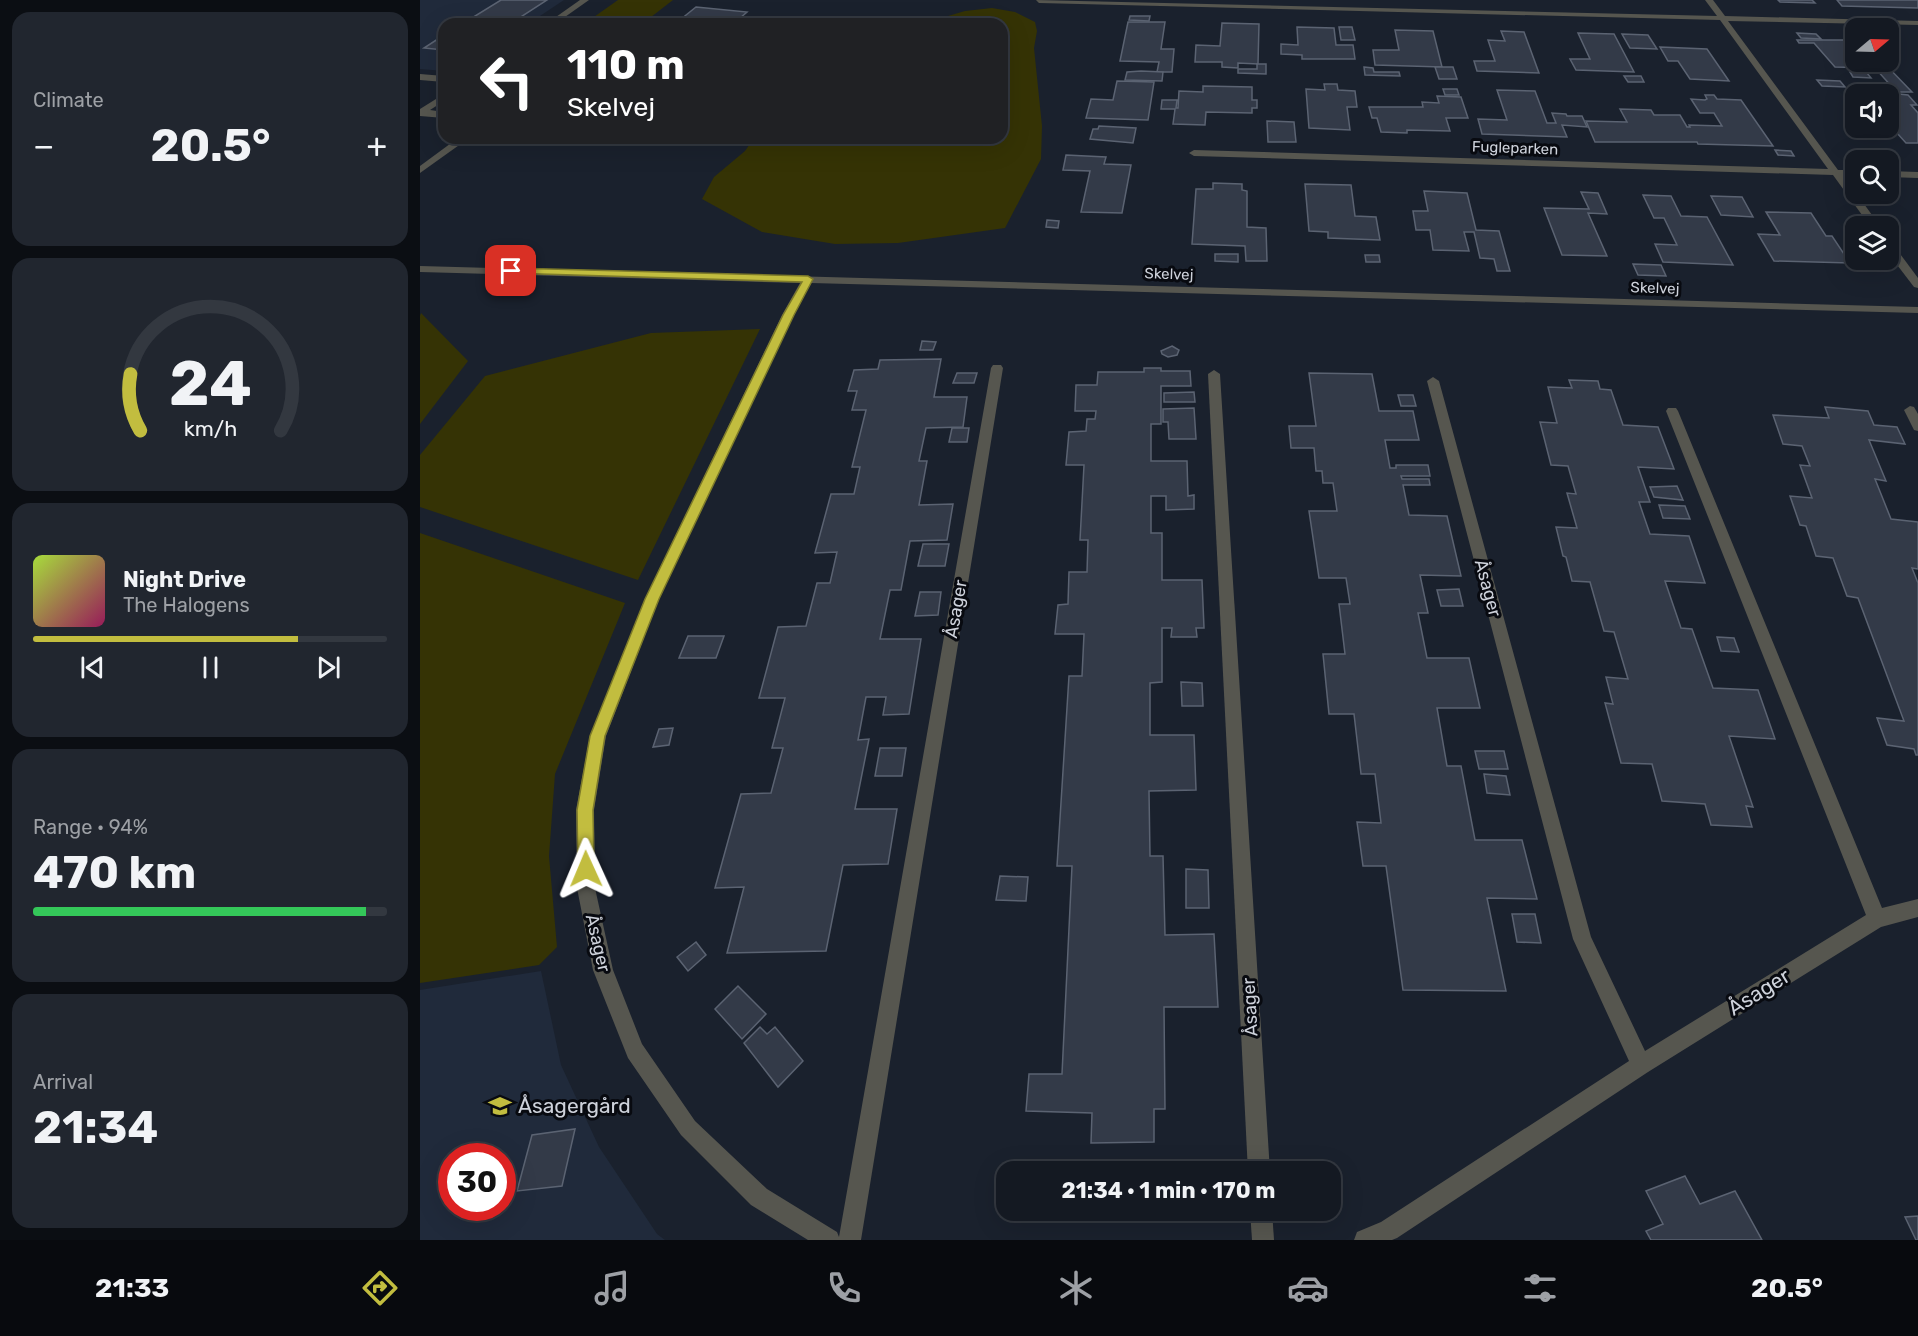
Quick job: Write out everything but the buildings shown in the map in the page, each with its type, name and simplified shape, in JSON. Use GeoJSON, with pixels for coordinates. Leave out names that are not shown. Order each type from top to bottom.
{"type":"FeatureCollection","features":[{"type":"Feature","properties":{"kind":"street"},"geometry":{"type":"LineString","coordinates":[[559,18],[585,0]]}},
{"type":"Feature","properties":{"kind":"street"},"geometry":{"type":"LineString","coordinates":[[1708,0],[1868,216]]}},
{"type":"Feature","properties":{"kind":"street"},"geometry":{"type":"LineString","coordinates":[[1039,1],[1918,23]]}},
{"type":"Feature","properties":{"kind":"street"},"geometry":{"type":"LineString","coordinates":[[420,77],[438,78]]}},
{"type":"Feature","properties":{"kind":"street"},"geometry":{"type":"LineString","coordinates":[[421,113],[438,101]]}},
{"type":"Feature","properties":{"kind":"street"},"geometry":{"type":"LineString","coordinates":[[421,113],[438,114]]}},
{"type":"Feature","properties":{"kind":"street"},"geometry":{"type":"LineString","coordinates":[[420,170],[456,144]]}},
{"type":"Feature","properties":{"kind":"street","name":"Fugleparken"},"geometry":{"type":"LineString","coordinates":[[1194,153],[1845,172]]}},
{"type":"Feature","properties":{"kind":"street"},"geometry":{"type":"LineString","coordinates":[[1899,174],[1918,175]]}},
{"type":"Feature","properties":{"kind":"street"},"geometry":{"type":"LineString","coordinates":[[1899,260],[1918,285]]}},
{"type":"Feature","properties":{"kind":"street","name":"Skelvej"},"geometry":{"type":"LineString","coordinates":[[420,269],[1918,310]]}},
{"type":"Feature","properties":{"kind":"street","name":"Åsager"},"geometry":{"type":"LineString","coordinates":[[808,279],[788,315],[652,599],[598,736],[585,810],[586,888],[603,970],[635,1051],[688,1128],[759,1197],[829,1240]]}},
{"type":"Feature","properties":{"kind":"street","name":"Åsager"},"geometry":{"type":"LineString","coordinates":[[850,1240],[997,368]]}},
{"type":"Feature","properties":{"kind":"street","name":"Åsager"},"geometry":{"type":"LineString","coordinates":[[1214,374],[1258,1161]]}},
{"type":"Feature","properties":{"kind":"street","name":"Åsager"},"geometry":{"type":"LineString","coordinates":[[1433,381],[1582,939],[1641,1065]]}},
{"type":"Feature","properties":{"kind":"street"},"geometry":{"type":"LineString","coordinates":[[1910,410],[1918,427]]}},
{"type":"Feature","properties":{"kind":"street"},"geometry":{"type":"LineString","coordinates":[[1672,411],[1877,919]]}},
{"type":"Feature","properties":{"kind":"street","name":"Åsager"},"geometry":{"type":"LineString","coordinates":[[1365,1240],[1389,1230],[1641,1065],[1877,919],[1918,908]]}},
{"type":"Feature","properties":{"kind":"street"},"geometry":{"type":"LineString","coordinates":[[1262,1221],[1263,1240]]}},
{"type":"Feature","properties":{"kind":"shaded area"},"geometry":{"type":"Polygon","coordinates":[[[420,0],[564,0],[537,18],[438,18],[438,70],[420,69],[420,0]]]}},
{"type":"Feature","properties":{"kind":"shaded area"},"geometry":{"type":"Polygon","coordinates":[[[618,0],[673,0],[650,18],[592,18],[618,0]]]}},
{"type":"Feature","properties":{"kind":"shaded area"},"geometry":{"type":"Polygon","coordinates":[[[992,8],[1015,12],[1035,22],[1037,31],[1034,48],[1042,126],[1041,159],[1005,228],[898,243],[835,244],[762,232],[702,199],[714,177],[745,151],[750,144],[1008,144],[1008,18],[941,18],[965,11],[992,8]]]}},
{"type":"Feature","properties":{"kind":"shaded area"},"geometry":{"type":"Polygon","coordinates":[[[421,313],[468,361],[420,424],[420,316],[421,313]]]}},
{"type":"Feature","properties":{"kind":"shaded area"},"geometry":{"type":"Polygon","coordinates":[[[760,329],[638,580],[420,507],[420,455],[485,376],[651,333],[760,329]]]}},
{"type":"Feature","properties":{"kind":"shaded area"},"geometry":{"type":"Polygon","coordinates":[[[420,533],[625,603],[555,774],[549,856],[557,947],[539,965],[420,983],[420,533]]]}},
{"type":"Feature","properties":{"kind":"shaded area","name":"Åsagergård"},"geometry":{"type":"Polygon","coordinates":[[[541,971],[561,1065],[599,1147],[657,1234],[665,1240],[420,1240],[420,990],[541,971]]]}},
{"type":"Feature","properties":{"kind":"place","name":"Åsagergård"},"geometry":{"type":"Point","coordinates":[500,1106]}},
{"type":"Feature","properties":{"kind":"route"},"geometry":{"type":"LineString","coordinates":[[511,271],[808,279],[788,315],[652,599],[598,736],[585,810],[586,869]]}}]}
